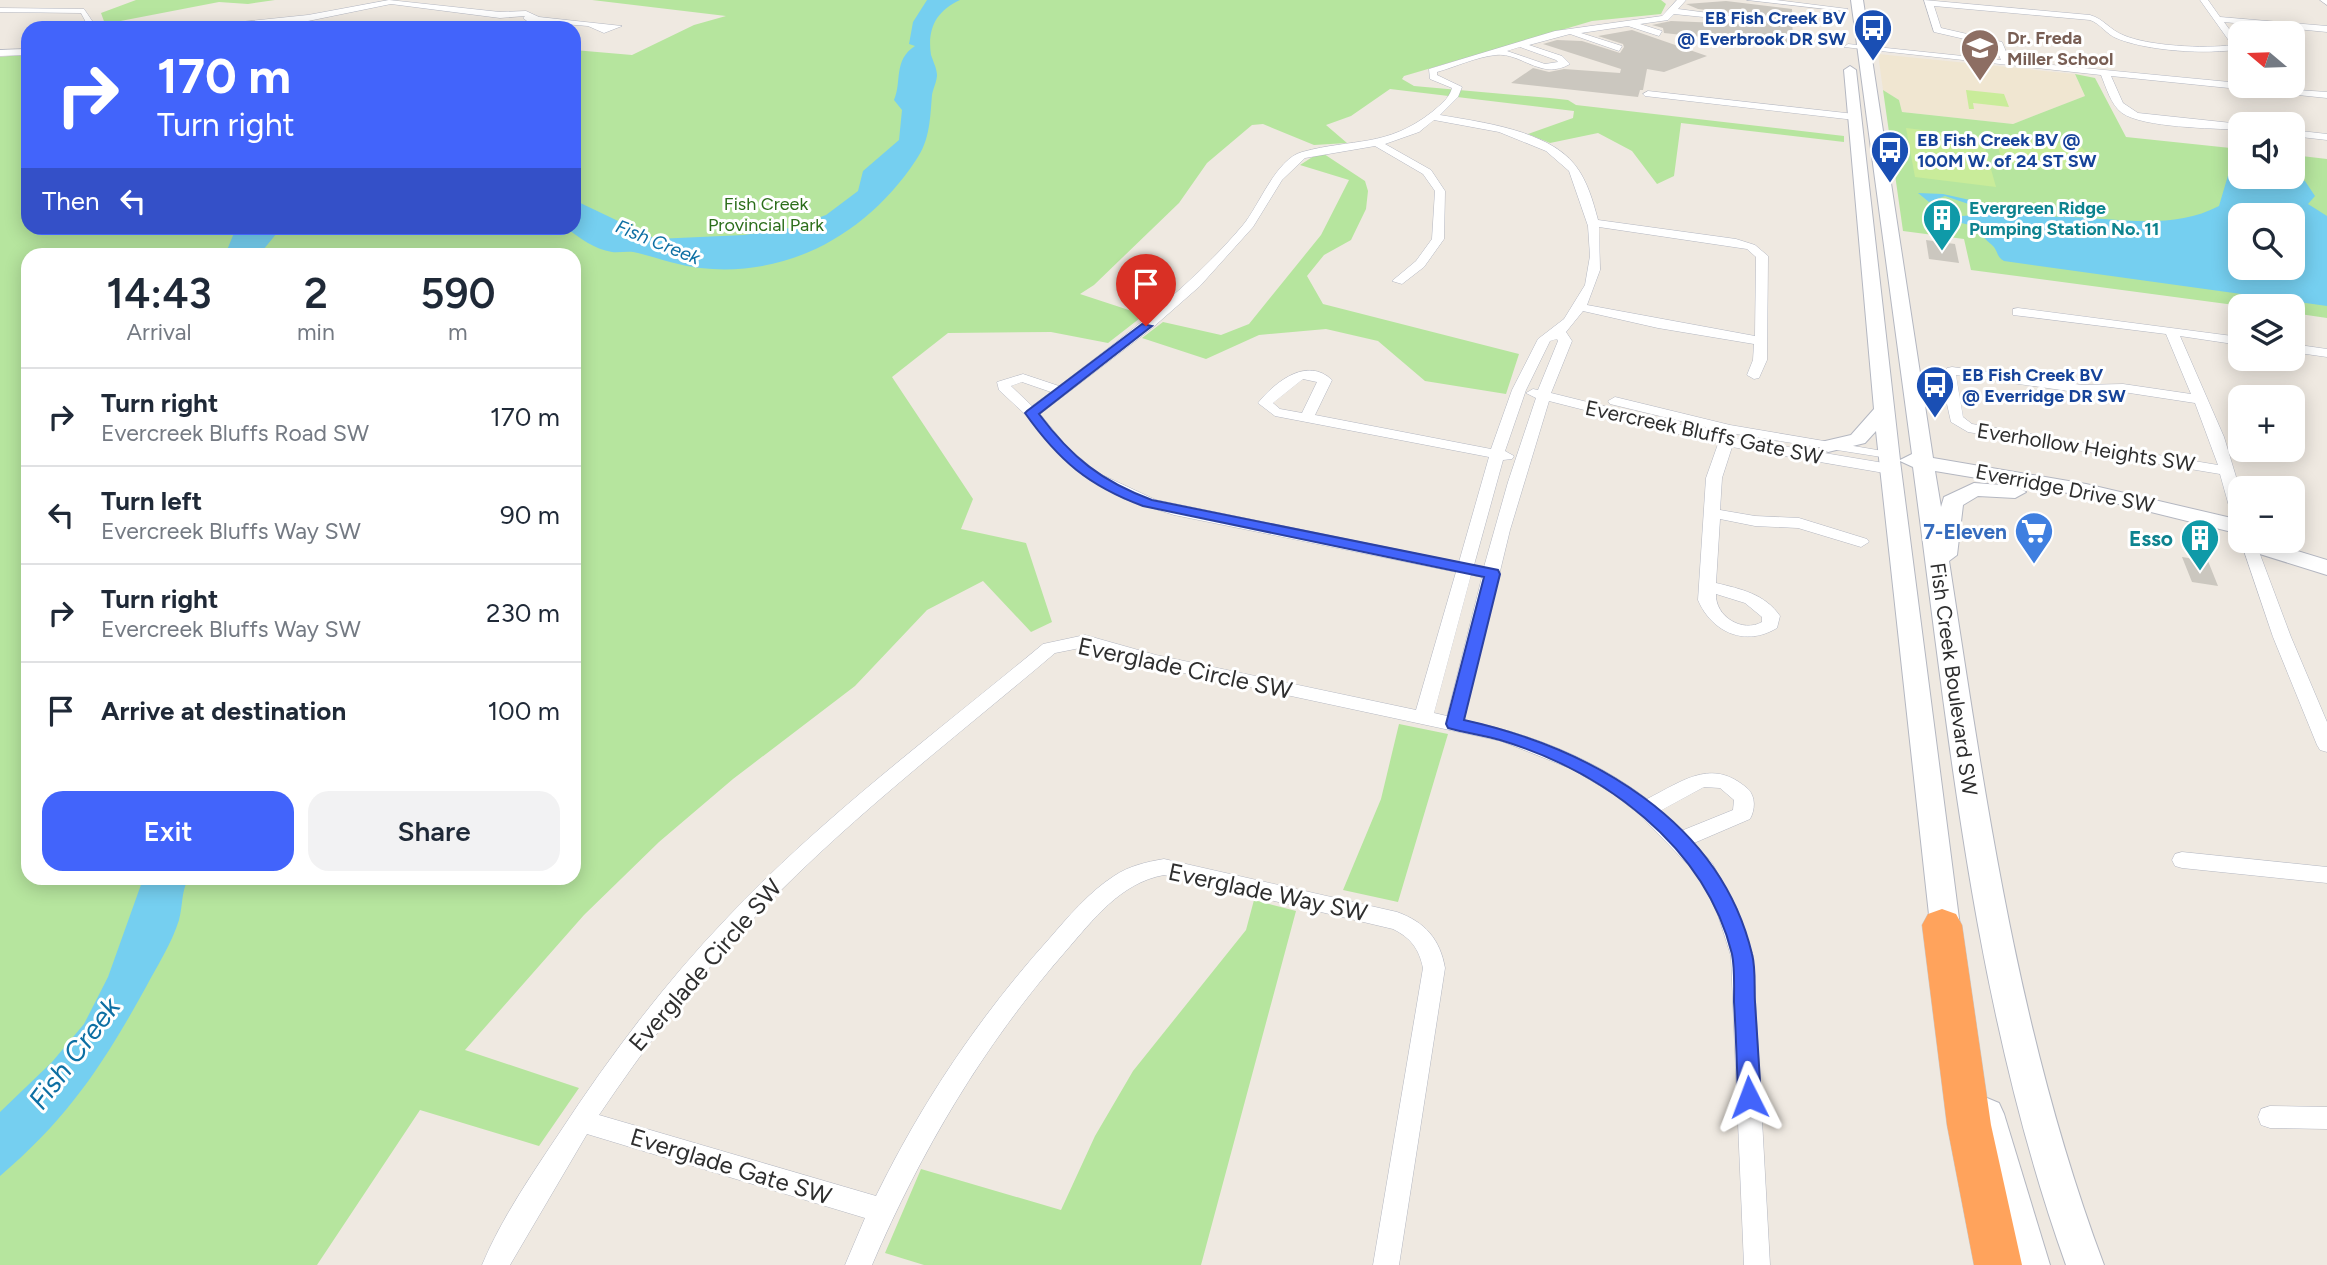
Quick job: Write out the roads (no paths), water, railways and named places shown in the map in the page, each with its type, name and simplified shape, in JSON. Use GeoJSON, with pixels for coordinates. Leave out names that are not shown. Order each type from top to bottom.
{"type":"FeatureCollection","features":[{"type":"Feature","properties":{"kind":"highway"},"geometry":{"type":"LineString","coordinates":[[1942,925],[1969,1125],[1998,1265]]}},
{"type":"Feature","properties":{"kind":"main road","name":"Fish Creek Boulevard SW"},"geometry":{"type":"LineString","coordinates":[[1857,0],[1848,26],[1855,117],[1884,410],[1942,925],[1964,1008],[1981,1094],[2031,1265]]}},
{"type":"Feature","properties":{"kind":"main road","name":"Fish Creek Boulevard SW"},"geometry":{"type":"LineString","coordinates":[[1848,26],[1885,201],[1925,469],[1941,601],[1982,873],[2001,978],[2031,1097],[2085,1265]]}},
{"type":"Feature","properties":{"kind":"main road"},"geometry":{"type":"LineString","coordinates":[[1828,446],[1858,439],[1884,410]]}},
{"type":"Feature","properties":{"kind":"main road","name":"Everridge Drive SW"},"geometry":{"type":"LineString","coordinates":[[1890,463],[2087,490],[2228,533]]}},
{"type":"Feature","properties":{"kind":"main road","name":"Everridge Drive SW"},"geometry":{"type":"LineString","coordinates":[[1925,469],[2228,534]]}},
{"type":"Feature","properties":{"kind":"main road"},"geometry":{"type":"LineString","coordinates":[[1941,601],[1952,502],[1973,489],[2032,494]]}},
{"type":"Feature","properties":{"kind":"main road"},"geometry":{"type":"LineString","coordinates":[[2305,546],[2327,553]]}},
{"type":"Feature","properties":{"kind":"main road","name":"Everridge Drive SW"},"geometry":{"type":"LineString","coordinates":[[2285,553],[2327,568]]}},
{"type":"Feature","properties":{"kind":"street"},"geometry":{"type":"LineString","coordinates":[[1032,413],[1172,305],[1249,225],[1278,178],[1302,155],[1377,142],[1415,130],[1434,117],[1455,95],[1457,88],[1435,78],[1432,71],[1519,44],[1569,32],[1665,18],[1682,0]]}},
{"type":"Feature","properties":{"kind":"street"},"geometry":{"type":"LineString","coordinates":[[1751,0],[2007,63],[2327,95]]}},
{"type":"Feature","properties":{"kind":"street"},"geometry":{"type":"LineString","coordinates":[[2007,63],[2001,46],[1996,43],[1949,36],[1937,30],[1928,1],[2090,18],[2105,22],[2114,34],[2131,40],[2224,49],[2238,47],[2204,0]]}},
{"type":"Feature","properties":{"kind":"street"},"geometry":{"type":"LineString","coordinates":[[280,21],[386,2],[500,15],[513,19],[560,21]]}},
{"type":"Feature","properties":{"kind":"street"},"geometry":{"type":"LineString","coordinates":[[0,10],[84,10],[90,21]]}},
{"type":"Feature","properties":{"kind":"street"},"geometry":{"type":"LineString","coordinates":[[1672,11],[1743,18]]}},
{"type":"Feature","properties":{"kind":"street"},"geometry":{"type":"LineString","coordinates":[[2220,21],[2327,31]]}},
{"type":"Feature","properties":{"kind":"street"},"geometry":{"type":"LineString","coordinates":[[1624,22],[1659,33]]}},
{"type":"Feature","properties":{"kind":"street"},"geometry":{"type":"LineString","coordinates":[[581,24],[592,25]]}},
{"type":"Feature","properties":{"kind":"street"},"geometry":{"type":"LineString","coordinates":[[1569,32],[1619,48]]}},
{"type":"Feature","properties":{"kind":"street"},"geometry":{"type":"LineString","coordinates":[[1497,51],[1544,67],[1565,64],[1559,58],[1519,44]]}},
{"type":"Feature","properties":{"kind":"street"},"geometry":{"type":"LineString","coordinates":[[0,53],[21,52]]}},
{"type":"Feature","properties":{"kind":"street"},"geometry":{"type":"LineString","coordinates":[[2105,73],[2123,108],[2129,113],[2228,125]]}},
{"type":"Feature","properties":{"kind":"street"},"geometry":{"type":"LineString","coordinates":[[1648,94],[1855,117]]}},
{"type":"Feature","properties":{"kind":"street"},"geometry":{"type":"LineString","coordinates":[[1423,718],[1497,454],[1522,384],[1545,339],[1560,334],[1580,307],[1594,275],[1597,247],[1594,223],[1578,177],[1570,165],[1550,150],[1501,130],[1434,117]]}},
{"type":"Feature","properties":{"kind":"street"},"geometry":{"type":"LineString","coordinates":[[2305,134],[2327,137]]}},
{"type":"Feature","properties":{"kind":"street"},"geometry":{"type":"LineString","coordinates":[[1377,142],[1427,172],[1440,191],[1438,239],[1420,264],[1398,281]]}},
{"type":"Feature","properties":{"kind":"street"},"geometry":{"type":"LineString","coordinates":[[1864,198],[1885,201]]}},
{"type":"Feature","properties":{"kind":"street"},"geometry":{"type":"LineString","coordinates":[[1594,223],[1737,243],[1756,249],[1762,256],[1761,341],[1760,360],[1754,375]]}},
{"type":"Feature","properties":{"kind":"street"},"geometry":{"type":"LineString","coordinates":[[1580,307],[1658,324],[1761,341]]}},
{"type":"Feature","properties":{"kind":"street"},"geometry":{"type":"LineString","coordinates":[[2018,312],[2228,339]]}},
{"type":"Feature","properties":{"kind":"street"},"geometry":{"type":"LineString","coordinates":[[2171,331],[2202,400],[2228,476]]}},
{"type":"Feature","properties":{"kind":"street"},"geometry":{"type":"LineString","coordinates":[[1454,724],[1522,459],[1544,390],[1565,341],[1560,334]]}},
{"type":"Feature","properties":{"kind":"street"},"geometry":{"type":"LineString","coordinates":[[2305,350],[2327,353]]}},
{"type":"Feature","properties":{"kind":"street","name":"Everhollow Heights SW"},"geometry":{"type":"LineString","coordinates":[[2202,400],[2123,388],[2082,389],[1962,370],[1952,371],[1948,377],[1956,419],[1968,428],[2227,471]]}},
{"type":"Feature","properties":{"kind":"street"},"geometry":{"type":"LineString","coordinates":[[1061,391],[1023,378],[1004,382],[1004,387],[1032,413],[1059,449],[1085,473],[1134,498],[1174,510],[1493,574]]}},
{"type":"Feature","properties":{"kind":"street","name":"Evercreek Bluffs Gate SW"},"geometry":{"type":"LineString","coordinates":[[1522,384],[1728,435],[1890,463]]}},
{"type":"Feature","properties":{"kind":"street"},"geometry":{"type":"LineString","coordinates":[[1307,418],[1522,459]]}},
{"type":"Feature","properties":{"kind":"street"},"geometry":{"type":"LineString","coordinates":[[1708,587],[1714,478],[1728,435]]}},
{"type":"Feature","properties":{"kind":"street","name":"Evercreek Bluffs Gate SW"},"geometry":{"type":"LineString","coordinates":[[1728,435],[1828,446],[1890,463]]}},
{"type":"Feature","properties":{"kind":"street"},"geometry":{"type":"LineString","coordinates":[[1713,513],[1755,521],[1799,523],[1861,542]]}},
{"type":"Feature","properties":{"kind":"street"},"geometry":{"type":"LineString","coordinates":[[2249,553],[2327,745]]}},
{"type":"Feature","properties":{"kind":"street","name":"Everglade Circle SW"},"geometry":{"type":"LineString","coordinates":[[495,1265],[550,1167],[657,1015],[774,884],[832,830],[1049,648],[1085,641],[1168,664],[1504,735],[1578,764],[1619,788],[1680,840],[1715,887],[1728,912],[1742,956],[1757,1265]]}},
{"type":"Feature","properties":{"kind":"street"},"geometry":{"type":"LineString","coordinates":[[1646,809],[1701,780],[1725,781],[1744,797],[1743,814],[1680,840]]}},
{"type":"Feature","properties":{"kind":"street"},"geometry":{"type":"LineString","coordinates":[[2182,860],[2258,870],[2327,875]]}},
{"type":"Feature","properties":{"kind":"street","name":"Everglade Way SW"},"geometry":{"type":"LineString","coordinates":[[858,1265],[881,1210],[945,1092],[981,1036],[1030,974],[1128,875],[1151,868],[1178,868],[1397,921],[1410,925],[1427,943],[1434,968],[1386,1265]]}},
{"type":"Feature","properties":{"kind":"street"},"geometry":{"type":"LineString","coordinates":[[2270,1117],[2327,1118]]}},
{"type":"Feature","properties":{"kind":"street","name":"Everglade Gate SW"},"geometry":{"type":"LineString","coordinates":[[581,1121],[881,1210]]}},
{"type":"Feature","properties":{"kind":"water","name":"Fish Creek"},"geometry":{"type":"Polygon","coordinates":[[[927,0],[960,0],[939,15],[930,37],[931,55],[937,75],[924,145],[897,186],[875,209],[850,229],[795,257],[765,266],[733,269],[692,267],[635,252],[605,251],[576,235],[581,235],[581,203],[656,239],[744,235],[790,228],[826,215],[858,191],[863,171],[899,140],[902,110],[894,100],[901,64],[915,46],[909,44],[913,22],[927,0]]]}},
{"type":"Feature","properties":{"kind":"water"},"geometry":{"type":"Polygon","coordinates":[[[2228,175],[2228,189],[2305,189],[2305,181],[2315,196],[2308,204],[2327,216],[2327,306],[2305,303],[2305,294],[2241,294],[2004,261],[1993,246],[1970,225],[1939,218],[1986,214],[1986,210],[1945,196],[1929,202],[1918,193],[1943,194],[2047,217],[2134,221],[2178,219],[2219,206],[2228,175]]]}},
{"type":"Feature","properties":{"kind":"water"},"geometry":{"type":"Polygon","coordinates":[[[233,235],[275,235],[265,248],[228,248],[233,235]]]}},
{"type":"Feature","properties":{"kind":"water","name":"Fish Creek"},"geometry":{"type":"Polygon","coordinates":[[[141,885],[186,885],[176,929],[115,1041],[65,1111],[0,1176],[0,1112],[52,1062],[84,1024],[108,977],[141,885]]]}},
{"type":"Feature","properties":{"kind":"place","name":"EB Fish Creek BV @ Everbrook DR SW"},"geometry":{"type":"Point","coordinates":[1873,62]}},
{"type":"Feature","properties":{"kind":"place","name":"Dr. Freda Miller School"},"geometry":{"type":"Point","coordinates":[1980,82]}},
{"type":"Feature","properties":{"kind":"place","name":"EB Fish Creek BV @ 100M W. of 24 ST SW"},"geometry":{"type":"Point","coordinates":[1890,184]}},
{"type":"Feature","properties":{"kind":"place","name":"Evergreen Ridge Pumping Station No. 11"},"geometry":{"type":"Point","coordinates":[1942,252]}},
{"type":"Feature","properties":{"kind":"place","name":"EB Fish Creek BV @ Everridge DR SW"},"geometry":{"type":"Point","coordinates":[1935,419]}},
{"type":"Feature","properties":{"kind":"place","name":"7-Eleven"},"geometry":{"type":"Point","coordinates":[2034,565]}},
{"type":"Feature","properties":{"kind":"place","name":"Esso"},"geometry":{"type":"Point","coordinates":[2200,572]}},
{"type":"Feature","properties":{"kind":"park label","name":"Fish Creek Provincial Park"},"geometry":{"type":"Point","coordinates":[766,214]}}]}
